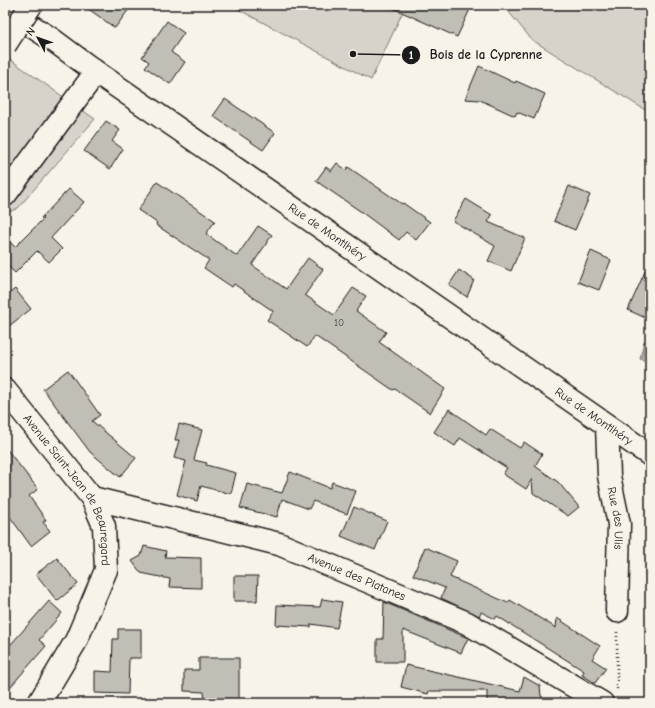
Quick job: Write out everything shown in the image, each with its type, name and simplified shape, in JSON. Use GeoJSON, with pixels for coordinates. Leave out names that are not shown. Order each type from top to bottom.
{"type":"FeatureCollection","features":[{"type":"Feature","properties":{"kind":"street"},"geometry":{"type":"LineString","coordinates":[[5,45],[31,5]]}},
{"type":"Feature","properties":{"kind":"street","name":"Rue de Montlhéry"},"geometry":{"type":"LineString","coordinates":[[7,8],[96,72],[650,455]]}},
{"type":"Feature","properties":{"kind":"street"},"geometry":{"type":"LineString","coordinates":[[5,195],[96,72]]}},
{"type":"Feature","properties":{"kind":"street","name":"Avenue Saint-Jean de Beauregard"},"geometry":{"type":"LineString","coordinates":[[5,390],[92,498],[104,526],[106,570],[76,641],[39,703]]}},
{"type":"Feature","properties":{"kind":"street","name":"Rue des Ulis"},"geometry":{"type":"LineString","coordinates":[[607,426],[609,476],[619,524],[616,612]]}},
{"type":"Feature","properties":{"kind":"street","name":"Avenue des Platanes"},"geometry":{"type":"LineString","coordinates":[[92,498],[279,544],[467,623],[610,699]]}},
{"type":"Feature","properties":{"kind":"path"},"geometry":{"type":"LineString","coordinates":[[610,699],[616,612]]}},
{"type":"Feature","properties":{"kind":"shaded area"},"geometry":{"type":"Polygon","coordinates":[[[230,5],[406,5],[371,80],[230,5]]]}},
{"type":"Feature","properties":{"kind":"shaded area"},"geometry":{"type":"Polygon","coordinates":[[[503,5],[650,5],[650,113],[532,40],[503,5]]]}},
{"type":"Feature","properties":{"kind":"shaded area"},"geometry":{"type":"Polygon","coordinates":[[[5,56],[95,119],[18,208],[5,214],[5,56]]]}},
{"type":"Feature","properties":{"kind":"shaded area"},"geometry":{"type":"Polygon","coordinates":[[[644,341],[650,342],[650,362],[640,359],[644,341]]]}},
{"type":"Feature","properties":{"kind":"building"},"geometry":{"type":"Polygon","coordinates":[[[83,5],[132,5],[115,28],[83,5]]]}},
{"type":"Feature","properties":{"kind":"building"},"geometry":{"type":"Polygon","coordinates":[[[386,5],[472,5],[457,37],[386,5]]]}},
{"type":"Feature","properties":{"kind":"building"},"geometry":{"type":"Polygon","coordinates":[[[167,21],[184,33],[171,52],[185,62],[170,84],[145,67],[149,62],[142,57],[167,21]]]}},
{"type":"Feature","properties":{"kind":"building"},"geometry":{"type":"Polygon","coordinates":[[[479,66],[515,83],[516,81],[545,94],[534,119],[517,112],[515,116],[480,100],[465,99],[479,66]]]}},
{"type":"Feature","properties":{"kind":"building"},"geometry":{"type":"Polygon","coordinates":[[[225,99],[275,133],[263,150],[213,116],[225,99]]]}},
{"type":"Feature","properties":{"kind":"building"},"geometry":{"type":"Polygon","coordinates":[[[106,121],[120,130],[112,141],[123,149],[110,169],[84,151],[106,121]]]}},
{"type":"Feature","properties":{"kind":"building"},"geometry":{"type":"Polygon","coordinates":[[[337,163],[346,170],[348,167],[430,222],[416,240],[406,232],[399,240],[316,181],[326,167],[331,171],[337,163]]]}},
{"type":"Feature","properties":{"kind":"building"},"geometry":{"type":"Polygon","coordinates":[[[157,182],[215,221],[206,234],[237,256],[258,226],[272,235],[252,265],[286,289],[308,258],[323,269],[305,295],[334,315],[353,288],[366,296],[356,311],[386,332],[379,342],[445,389],[430,413],[395,389],[393,390],[315,336],[307,347],[267,320],[273,311],[234,284],[232,287],[204,268],[209,260],[156,225],[157,223],[138,210],[157,182]]]}},
{"type":"Feature","properties":{"kind":"building"},"geometry":{"type":"Polygon","coordinates":[[[569,186],[590,195],[575,230],[554,221],[569,186]]]}},
{"type":"Feature","properties":{"kind":"building"},"geometry":{"type":"Polygon","coordinates":[[[69,189],[84,202],[51,238],[62,249],[49,262],[37,251],[15,273],[5,263],[5,237],[15,247],[43,219],[41,218],[69,189]]]}},
{"type":"Feature","properties":{"kind":"building"},"geometry":{"type":"Polygon","coordinates":[[[466,199],[492,215],[488,222],[525,238],[511,271],[488,261],[495,246],[453,221],[466,199]]]}},
{"type":"Feature","properties":{"kind":"building"},"geometry":{"type":"Polygon","coordinates":[[[591,251],[611,260],[599,290],[578,282],[591,251]]]}},
{"type":"Feature","properties":{"kind":"building"},"geometry":{"type":"Polygon","coordinates":[[[650,260],[650,320],[628,310],[650,260]]]}},
{"type":"Feature","properties":{"kind":"building"},"geometry":{"type":"Polygon","coordinates":[[[459,270],[474,280],[467,297],[449,285],[459,270]]]}},
{"type":"Feature","properties":{"kind":"building"},"geometry":{"type":"Polygon","coordinates":[[[15,289],[31,309],[5,329],[5,297],[15,289]]]}},
{"type":"Feature","properties":{"kind":"building"},"geometry":{"type":"Polygon","coordinates":[[[68,370],[100,415],[92,421],[136,458],[120,477],[90,452],[43,389],[68,370]]]}},
{"type":"Feature","properties":{"kind":"building"},"geometry":{"type":"Polygon","coordinates":[[[449,409],[486,435],[490,429],[520,448],[524,442],[542,454],[535,466],[558,482],[579,507],[568,516],[533,493],[532,479],[526,489],[503,474],[507,468],[460,438],[455,446],[434,432],[449,409]]]}},
{"type":"Feature","properties":{"kind":"building"},"geometry":{"type":"Polygon","coordinates":[[[179,424],[202,430],[194,460],[207,463],[206,465],[236,473],[231,494],[201,486],[197,501],[177,495],[186,461],[174,458],[179,440],[175,440],[179,424]]]}},
{"type":"Feature","properties":{"kind":"building"},"geometry":{"type":"Polygon","coordinates":[[[5,447],[38,489],[29,496],[46,520],[43,522],[50,531],[31,546],[5,510],[5,447]]]}},
{"type":"Feature","properties":{"kind":"building"},"geometry":{"type":"Polygon","coordinates":[[[290,472],[330,488],[332,482],[356,491],[347,514],[313,501],[309,509],[282,499],[277,517],[240,508],[247,484],[282,493],[290,472]]]}},
{"type":"Feature","properties":{"kind":"building"},"geometry":{"type":"Polygon","coordinates":[[[354,507],[387,521],[375,550],[341,536],[354,507]]]}},
{"type":"Feature","properties":{"kind":"building"},"geometry":{"type":"Polygon","coordinates":[[[144,546],[166,551],[165,557],[201,558],[201,588],[169,587],[170,579],[141,573],[132,561],[141,556],[144,546]]]}},
{"type":"Feature","properties":{"kind":"building"},"geometry":{"type":"Polygon","coordinates":[[[425,547],[457,561],[450,577],[508,603],[510,600],[556,628],[557,618],[600,646],[592,659],[606,668],[595,683],[582,675],[584,671],[497,616],[495,619],[481,612],[479,616],[441,598],[445,588],[413,575],[425,547]]]}},
{"type":"Feature","properties":{"kind":"building"},"geometry":{"type":"Polygon","coordinates":[[[57,558],[78,584],[57,601],[36,574],[57,558]]]}},
{"type":"Feature","properties":{"kind":"building"},"geometry":{"type":"Polygon","coordinates":[[[234,576],[258,576],[257,601],[234,601],[234,576]]]}},
{"type":"Feature","properties":{"kind":"building"},"geometry":{"type":"Polygon","coordinates":[[[322,599],[342,602],[337,628],[311,624],[311,627],[276,625],[277,605],[320,607],[322,599]]]}},
{"type":"Feature","properties":{"kind":"building"},"geometry":{"type":"Polygon","coordinates":[[[49,601],[62,613],[39,640],[46,646],[5,693],[5,651],[49,601]]]}},
{"type":"Feature","properties":{"kind":"building"},"geometry":{"type":"Polygon","coordinates":[[[384,602],[468,638],[461,653],[403,630],[403,662],[377,662],[377,639],[383,639],[384,602]]]}},
{"type":"Feature","properties":{"kind":"building"},"geometry":{"type":"Polygon","coordinates":[[[118,629],[141,629],[141,658],[129,658],[128,694],[95,693],[95,671],[112,672],[113,639],[118,639],[118,629]]]}},
{"type":"Feature","properties":{"kind":"building"},"geometry":{"type":"Polygon","coordinates":[[[199,658],[239,658],[239,703],[205,703],[204,692],[184,691],[184,670],[199,670],[199,658]]]}},
{"type":"Feature","properties":{"kind":"building"},"geometry":{"type":"Polygon","coordinates":[[[406,665],[520,691],[524,677],[540,686],[542,703],[487,703],[487,691],[429,691],[428,694],[401,687],[406,665]]]}},
{"type":"Feature","properties":{"kind":"place","name":"Bois de la Cyprenne"},"geometry":{"type":"Point","coordinates":[353,54]}}]}
